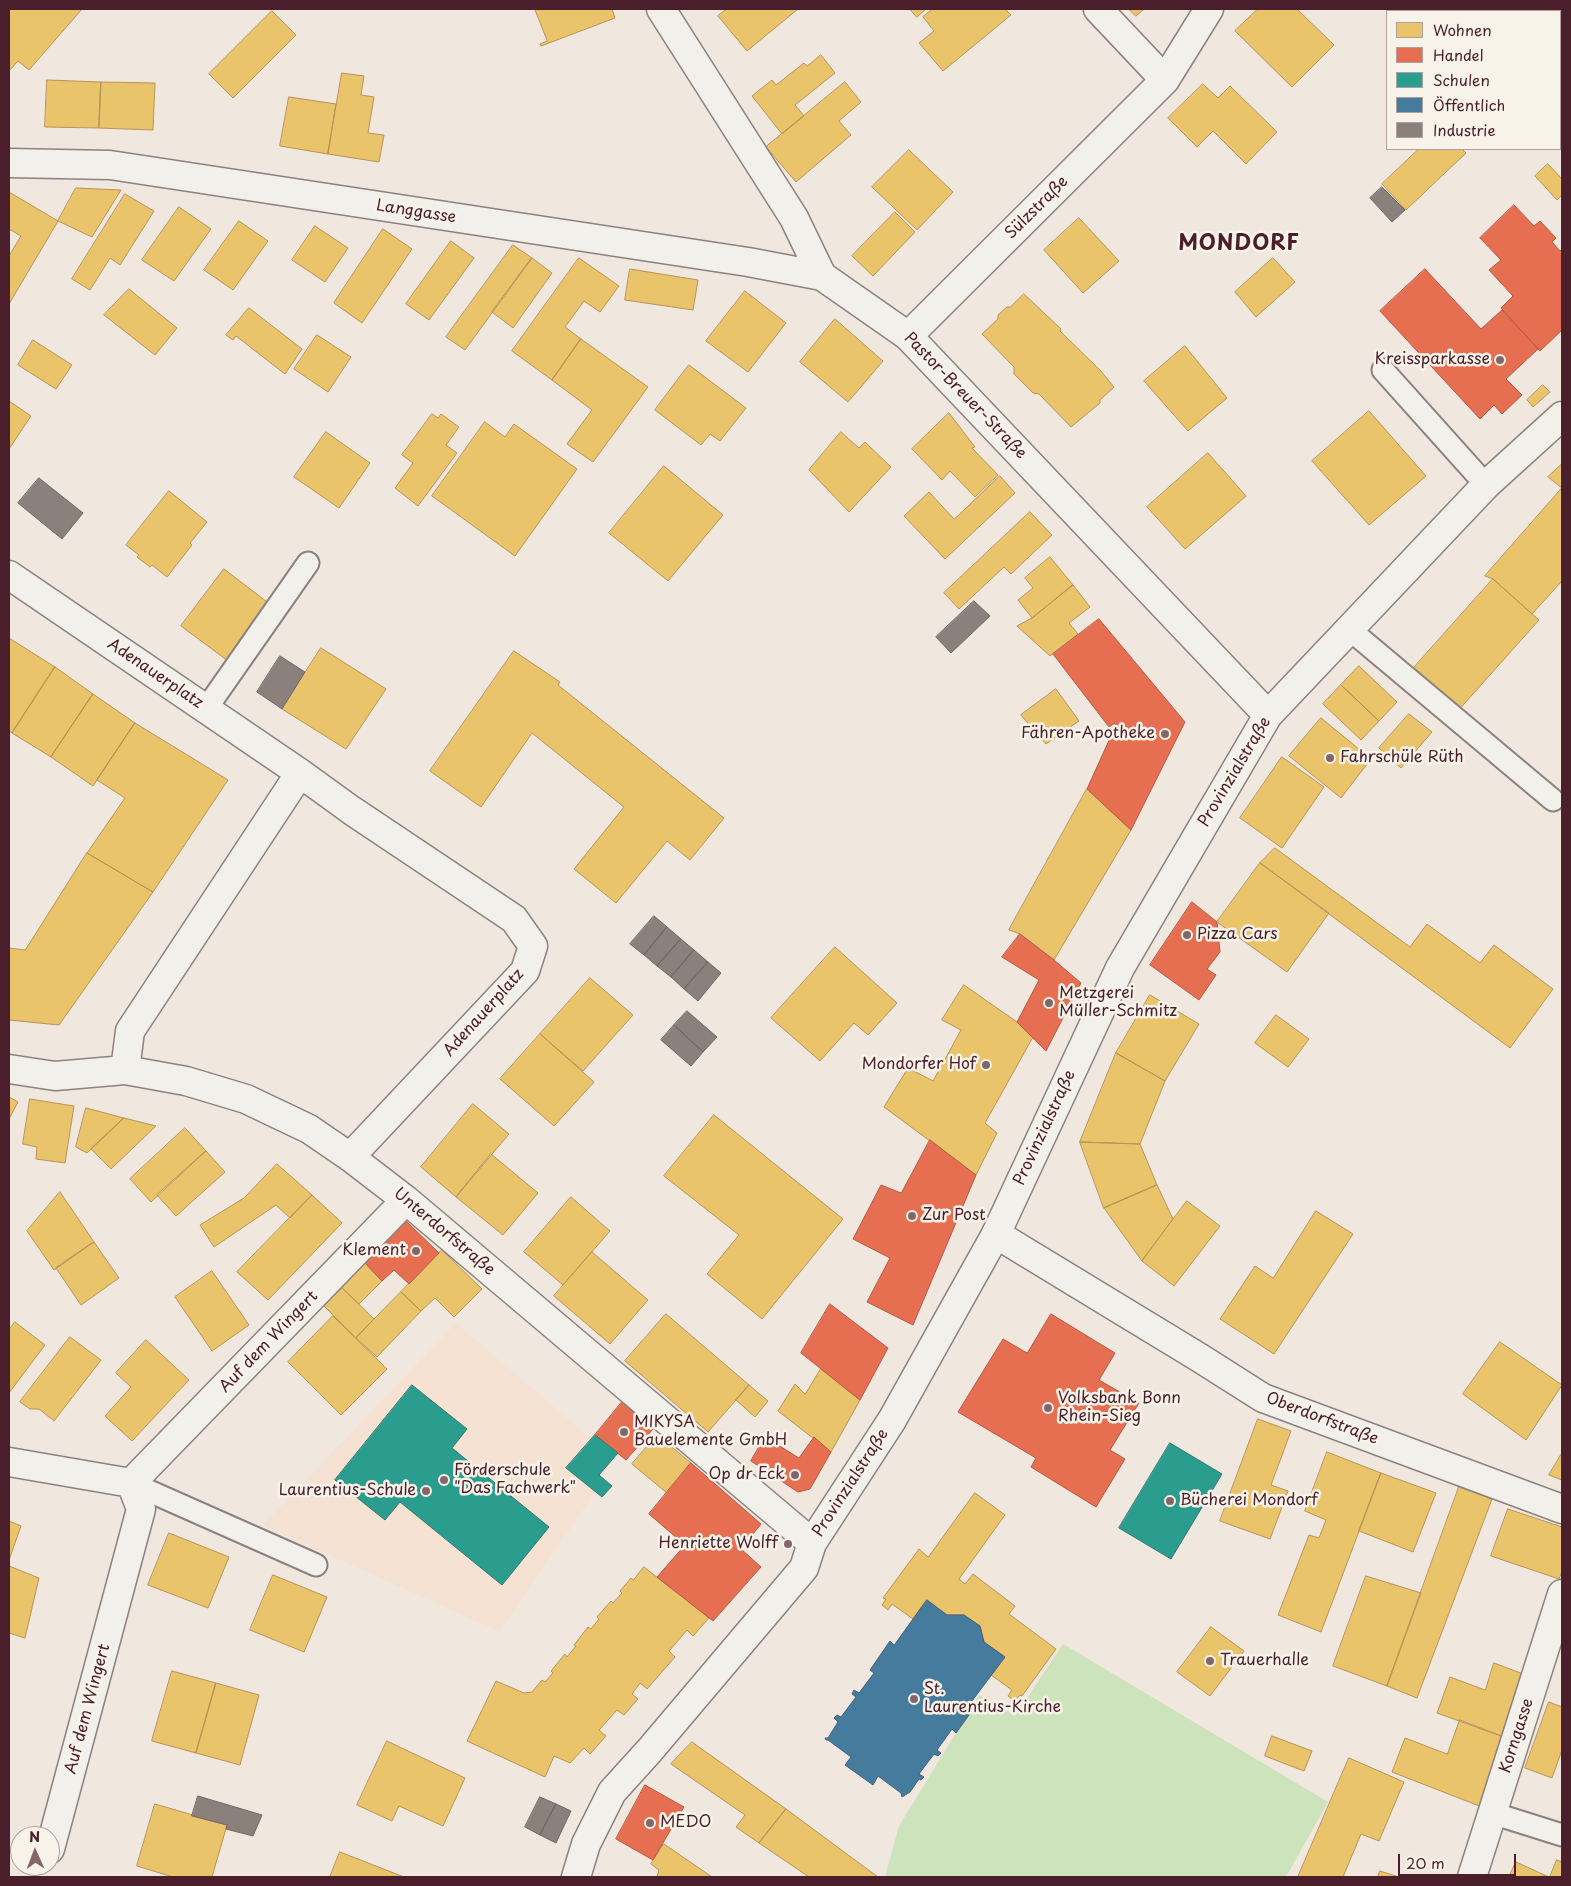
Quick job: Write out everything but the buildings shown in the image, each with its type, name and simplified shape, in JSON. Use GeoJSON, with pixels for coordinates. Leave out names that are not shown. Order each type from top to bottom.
{"type":"FeatureCollection","features":[{"type":"Feature","properties":{"kind":"street","name":"Pastor-Breuer-Straße"},"geometry":{"type":"LineString","coordinates":[[661,9],[794,218],[822,276],[908,336],[1268,715]]}},
{"type":"Feature","properties":{"kind":"street"},"geometry":{"type":"LineString","coordinates":[[1098,9],[1166,80]]}},
{"type":"Feature","properties":{"kind":"street","name":"Sülzstraße"},"geometry":{"type":"LineString","coordinates":[[908,336],[1166,80],[1209,9]]}},
{"type":"Feature","properties":{"kind":"street","name":"Langgasse"},"geometry":{"type":"LineString","coordinates":[[9,163],[110,165],[748,262],[822,276]]}},
{"type":"Feature","properties":{"kind":"street","name":"Provinzialstraße"},"geometry":{"type":"LineString","coordinates":[[576,1877],[586,1844],[612,1792],[650,1750],[804,1568],[812,1543],[892,1420],[996,1234],[1120,968],[1268,715],[1486,485],[1562,416]]}},
{"type":"Feature","properties":{"kind":"street","name":"Adenauerplatz"},"geometry":{"type":"LineString","coordinates":[[9,575],[514,920],[533,946],[525,971],[350,1157]]}},
{"type":"Feature","properties":{"kind":"street"},"geometry":{"type":"LineString","coordinates":[[125,1070],[130,1031],[300,773]]}},
{"type":"Feature","properties":{"kind":"street","name":"Unterdorfstraße"},"geometry":{"type":"LineString","coordinates":[[9,1070],[55,1076],[125,1070],[186,1081],[246,1099],[309,1129],[350,1157],[406,1200],[812,1543]]}},
{"type":"Feature","properties":{"kind":"street","name":"Auf dem Wingert"},"geometry":{"type":"LineString","coordinates":[[56,1826],[142,1509],[131,1484],[406,1200]]}},
{"type":"Feature","properties":{"kind":"street","name":"Oberdorfstraße"},"geometry":{"type":"LineString","coordinates":[[996,1234],[1263,1398],[1562,1509]]}},
{"type":"Feature","properties":{"kind":"street"},"geometry":{"type":"LineString","coordinates":[[9,1462],[131,1484]]}},
{"type":"Feature","properties":{"kind":"street","name":"Korngasse"},"geometry":{"type":"LineString","coordinates":[[1472,1877],[1562,1594]]}},
{"type":"Feature","properties":{"kind":"lane"},"geometry":{"type":"LineString","coordinates":[[1383,370],[1486,485]]}},
{"type":"Feature","properties":{"kind":"lane"},"geometry":{"type":"LineString","coordinates":[[206,709],[308,563]]}},
{"type":"Feature","properties":{"kind":"lane"},"geometry":{"type":"LineString","coordinates":[[1349,629],[1553,800]]}},
{"type":"Feature","properties":{"kind":"lane"},"geometry":{"type":"LineString","coordinates":[[131,1484],[316,1565]]}},
{"type":"Feature","properties":{"kind":"lane"},"geometry":{"type":"LineString","coordinates":[[1492,1813],[1562,1835]]}},
{"type":"Feature","properties":{"kind":"shaded area","name":"Förderschule \"Das Fachwerk\""},"geometry":{"type":"Polygon","coordinates":[[[456,1323],[591,1439],[566,1468],[595,1492],[500,1632],[263,1525],[456,1323]]]}},
{"type":"Feature","properties":{"kind":"green space"},"geometry":{"type":"Polygon","coordinates":[[[1063,1644],[1328,1802],[1286,1877],[885,1877],[899,1826],[979,1695],[1015,1716],[1063,1644]]]}},
{"type":"Feature","properties":{"kind":"place","name":"Kreissparkasse"},"geometry":{"type":"Point","coordinates":[1500,360]}},
{"type":"Feature","properties":{"kind":"place","name":"Fähren-Apotheke"},"geometry":{"type":"Point","coordinates":[1165,734]}},
{"type":"Feature","properties":{"kind":"place","name":"Fahrschüle Rüth"},"geometry":{"type":"Point","coordinates":[1330,758]}},
{"type":"Feature","properties":{"kind":"place","name":"Pizza Cars"},"geometry":{"type":"Point","coordinates":[1187,935]}},
{"type":"Feature","properties":{"kind":"place","name":"Metzgerei Müller-Schmitz"},"geometry":{"type":"Point","coordinates":[1049,1003]}},
{"type":"Feature","properties":{"kind":"place","name":"Mondorfer Hof"},"geometry":{"type":"Point","coordinates":[986,1065]}},
{"type":"Feature","properties":{"kind":"place","name":"Zur Post"},"geometry":{"type":"Point","coordinates":[912,1216]}},
{"type":"Feature","properties":{"kind":"place","name":"Klement"},"geometry":{"type":"Point","coordinates":[416,1251]}},
{"type":"Feature","properties":{"kind":"place","name":"Volksbank Bonn Rhein-Sieg"},"geometry":{"type":"Point","coordinates":[1048,1408]}},
{"type":"Feature","properties":{"kind":"place","name":"MIKYSA Bauelemente GmbH"},"geometry":{"type":"Point","coordinates":[624,1432]}},
{"type":"Feature","properties":{"kind":"place","name":"Op dr Eck"},"geometry":{"type":"Point","coordinates":[795,1475]}},
{"type":"Feature","properties":{"kind":"place","name":"Förderschule \"Das Fachwerk\""},"geometry":{"type":"Point","coordinates":[444,1480]}},
{"type":"Feature","properties":{"kind":"place","name":"Laurentius-Schule"},"geometry":{"type":"Point","coordinates":[426,1491]}},
{"type":"Feature","properties":{"kind":"place","name":"Bücherei Mondorf"},"geometry":{"type":"Point","coordinates":[1170,1501]}},
{"type":"Feature","properties":{"kind":"place","name":"Henriette Wolff"},"geometry":{"type":"Point","coordinates":[788,1544]}},
{"type":"Feature","properties":{"kind":"place","name":"Trauerhalle"},"geometry":{"type":"Point","coordinates":[1210,1661]}},
{"type":"Feature","properties":{"kind":"place","name":"St. Laurentius-Kirche"},"geometry":{"type":"Point","coordinates":[914,1699]}},
{"type":"Feature","properties":{"kind":"place","name":"MEDO"},"geometry":{"type":"Point","coordinates":[650,1823]}},
{"type":"Feature","properties":{"kind":"district","name":"MONDORF"},"geometry":{"type":"Point","coordinates":[1239,244]}}]}
